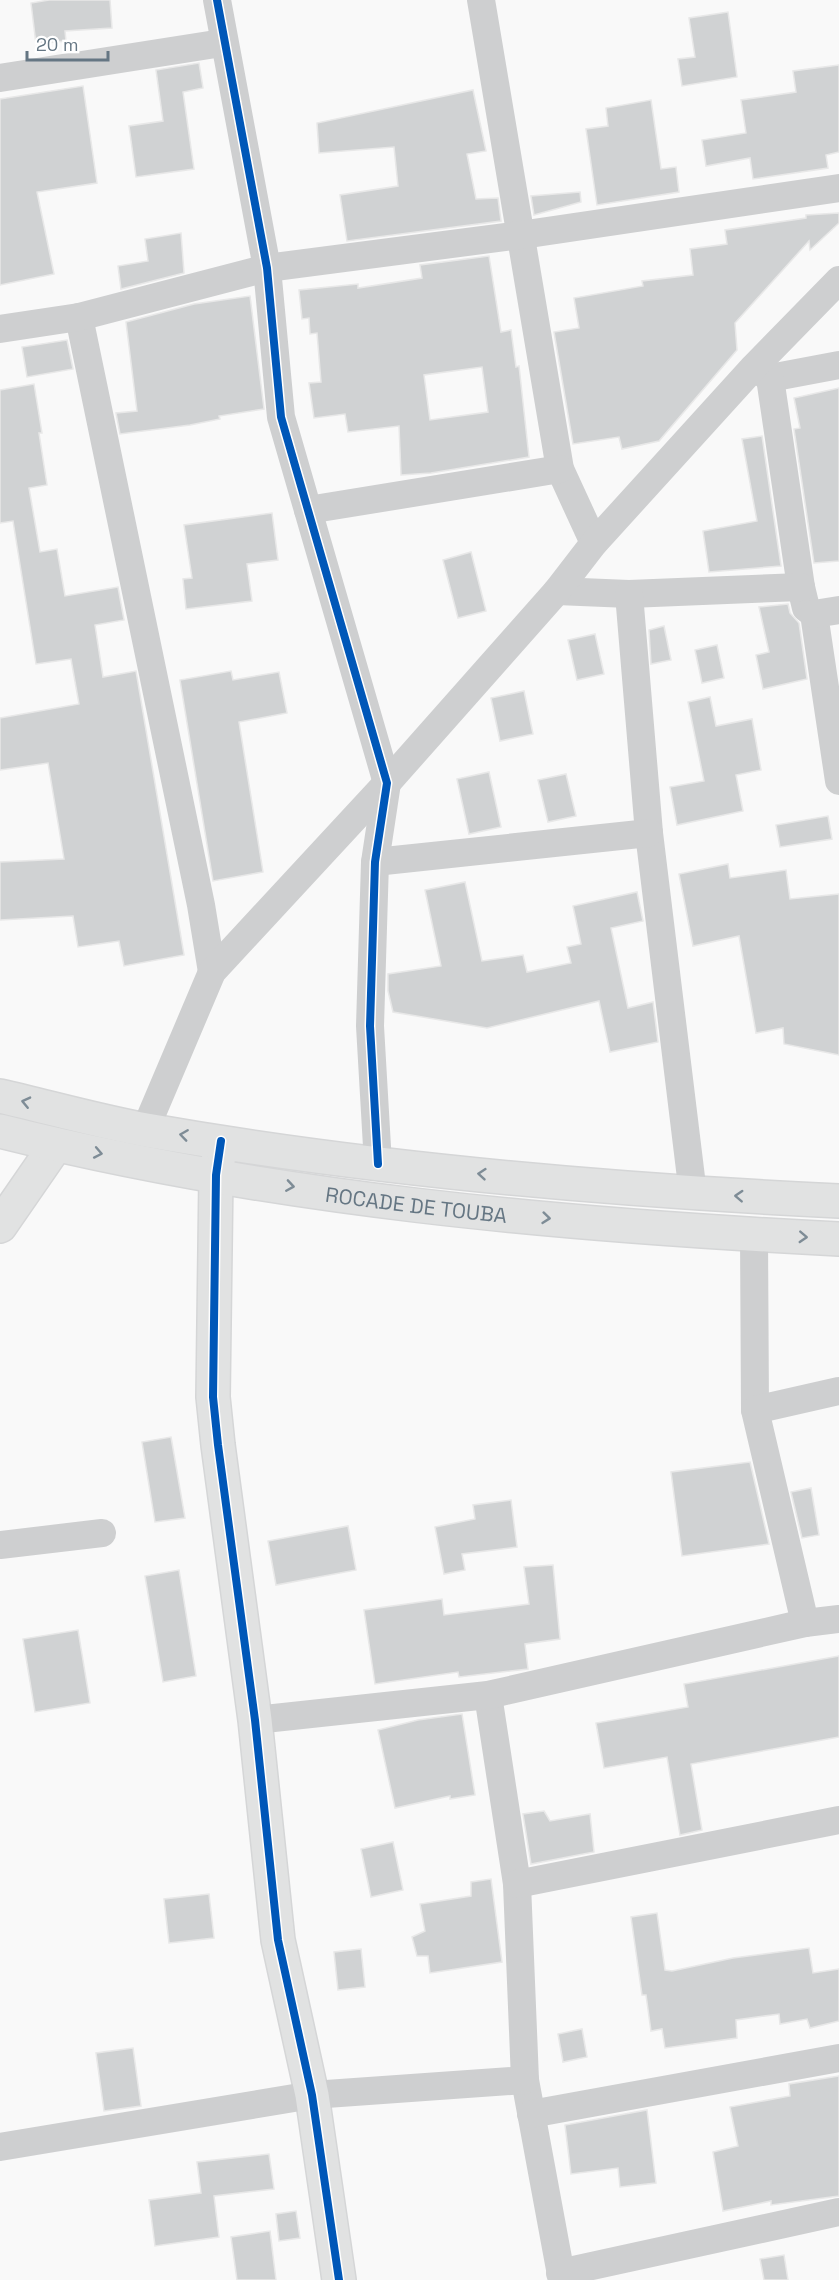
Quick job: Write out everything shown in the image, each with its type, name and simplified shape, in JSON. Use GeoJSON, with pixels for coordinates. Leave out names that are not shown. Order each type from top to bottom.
{"type":"FeatureCollection","features":[{"type":"Feature","properties":{"kind":"main road","name":"ROCADE DE TOUBA"},"geometry":{"type":"LineString","coordinates":[[0,1096],[145,1130],[378,1164],[693,1194],[839,1201]]}},
{"type":"Feature","properties":{"kind":"main road"},"geometry":{"type":"LineString","coordinates":[[0,1226],[78,1114]]}},
{"type":"Feature","properties":{"kind":"main road","name":"ROCADE DE TOUBA"},"geometry":{"type":"LineString","coordinates":[[0,1131],[56,1145],[216,1175],[378,1200],[670,1231],[839,1239]]}},
{"type":"Feature","properties":{"kind":"main road"},"geometry":{"type":"LineString","coordinates":[[221,1141],[216,1175],[213,1397],[255,1720],[278,1940],[312,2095],[339,2280]]}},
{"type":"Feature","properties":{"kind":"street"},"geometry":{"type":"LineString","coordinates":[[217,0],[222,43],[267,268],[281,417],[387,783],[375,862],[370,1026],[378,1164]]}},
{"type":"Feature","properties":{"kind":"street"},"geometry":{"type":"LineString","coordinates":[[485,1],[560,469],[594,543]]}},
{"type":"Feature","properties":{"kind":"street"},"geometry":{"type":"LineString","coordinates":[[0,78],[222,43]]}},
{"type":"Feature","properties":{"kind":"street"},"geometry":{"type":"LineString","coordinates":[[0,329],[79,316],[267,268],[521,235],[839,188]]}},
{"type":"Feature","properties":{"kind":"street"},"geometry":{"type":"LineString","coordinates":[[145,1130],[212,972],[387,783],[558,591],[594,543],[762,372],[839,280]]}},
{"type":"Feature","properties":{"kind":"street"},"geometry":{"type":"LineString","coordinates":[[79,316],[201,905],[212,972]]}},
{"type":"Feature","properties":{"kind":"street"},"geometry":{"type":"LineString","coordinates":[[762,372],[839,365]]}},
{"type":"Feature","properties":{"kind":"street"},"geometry":{"type":"LineString","coordinates":[[762,372],[806,608],[827,612],[839,781]]}},
{"type":"Feature","properties":{"kind":"street"},"geometry":{"type":"LineString","coordinates":[[308,510],[560,469]]}},
{"type":"Feature","properties":{"kind":"street"},"geometry":{"type":"LineString","coordinates":[[558,591],[629,594],[801,588]]}},
{"type":"Feature","properties":{"kind":"street"},"geometry":{"type":"LineString","coordinates":[[629,594],[649,833],[693,1194]]}},
{"type":"Feature","properties":{"kind":"street"},"geometry":{"type":"LineString","coordinates":[[375,862],[649,833]]}},
{"type":"Feature","properties":{"kind":"street"},"geometry":{"type":"LineString","coordinates":[[754,1235],[755,1410],[806,1623]]}},
{"type":"Feature","properties":{"kind":"street"},"geometry":{"type":"LineString","coordinates":[[755,1410],[839,1391]]}},
{"type":"Feature","properties":{"kind":"street"},"geometry":{"type":"LineString","coordinates":[[0,1545],[102,1533]]}},
{"type":"Feature","properties":{"kind":"street"},"geometry":{"type":"LineString","coordinates":[[255,1720],[488,1695],[806,1623],[839,1619]]}},
{"type":"Feature","properties":{"kind":"street"},"geometry":{"type":"LineString","coordinates":[[488,1695],[517,1884],[525,2080],[561,2276],[839,2212]]}},
{"type":"Feature","properties":{"kind":"street"},"geometry":{"type":"LineString","coordinates":[[517,1884],[839,1820]]}},
{"type":"Feature","properties":{"kind":"street"},"geometry":{"type":"LineString","coordinates":[[531,2114],[839,2058]]}},
{"type":"Feature","properties":{"kind":"street"},"geometry":{"type":"LineString","coordinates":[[0,2147],[312,2095],[525,2080]]}},
{"type":"Feature","properties":{"kind":"building"},"geometry":{"type":"Polygon","coordinates":[[[49,0],[110,0],[112,28],[65,31],[66,41],[36,44],[31,3],[49,0]]]}},
{"type":"Feature","properties":{"kind":"building"},"geometry":{"type":"Polygon","coordinates":[[[728,12],[737,77],[682,86],[678,59],[695,57],[689,18],[728,12]]]}},
{"type":"Feature","properties":{"kind":"building"},"geometry":{"type":"Polygon","coordinates":[[[199,63],[203,88],[183,92],[194,169],[136,177],[129,126],[163,121],[156,70],[199,63]]]}},
{"type":"Feature","properties":{"kind":"building"},"geometry":{"type":"Polygon","coordinates":[[[839,65],[839,152],[826,155],[828,168],[753,179],[750,158],[706,166],[702,140],[746,133],[741,100],[796,92],[793,71],[839,65]]]}},
{"type":"Feature","properties":{"kind":"building"},"geometry":{"type":"Polygon","coordinates":[[[83,86],[97,183],[37,192],[54,274],[0,285],[0,99],[83,86]]]}},
{"type":"Feature","properties":{"kind":"building"},"geometry":{"type":"Polygon","coordinates":[[[473,90],[486,151],[467,154],[476,199],[498,198],[501,221],[347,241],[340,195],[398,186],[394,147],[319,153],[317,123],[473,90]]]}},
{"type":"Feature","properties":{"kind":"building"},"geometry":{"type":"Polygon","coordinates":[[[651,100],[661,169],[676,167],[679,192],[597,205],[586,129],[608,126],[606,108],[651,100]]]}},
{"type":"Feature","properties":{"kind":"building"},"geometry":{"type":"Polygon","coordinates":[[[580,192],[581,202],[534,215],[531,196],[580,192]]]}},
{"type":"Feature","properties":{"kind":"building"},"geometry":{"type":"Polygon","coordinates":[[[839,213],[839,223],[810,250],[809,241],[735,323],[737,350],[659,441],[622,449],[619,437],[573,444],[554,332],[579,328],[574,298],[643,286],[642,281],[693,275],[690,249],[727,244],[725,230],[806,218],[806,215],[839,213]]]}},
{"type":"Feature","properties":{"kind":"building"},"geometry":{"type":"Polygon","coordinates":[[[181,233],[184,273],[121,289],[118,266],[148,261],[145,239],[181,233]]]}},
{"type":"Feature","properties":{"kind":"building"},"geometry":{"type":"Polygon","coordinates":[[[489,256],[501,332],[511,330],[516,367],[519,366],[529,457],[431,473],[401,475],[399,426],[348,432],[345,414],[314,418],[309,383],[321,382],[317,333],[310,334],[309,318],[302,319],[299,290],[358,284],[358,288],[422,278],[420,265],[489,256]],[[482,367],[424,375],[430,420],[488,412],[482,367]]]}},
{"type":"Feature","properties":{"kind":"building"},"geometry":{"type":"Polygon","coordinates":[[[250,296],[264,409],[219,416],[220,419],[190,425],[120,434],[116,413],[137,411],[126,322],[194,304],[250,296]]]}},
{"type":"Feature","properties":{"kind":"building"},"geometry":{"type":"Polygon","coordinates":[[[67,340],[73,369],[27,377],[22,347],[67,340]]]}},
{"type":"Feature","properties":{"kind":"building"},"geometry":{"type":"Polygon","coordinates":[[[34,384],[47,485],[29,488],[40,552],[57,549],[65,596],[118,587],[124,620],[95,625],[103,677],[136,671],[184,955],[124,966],[119,941],[78,947],[73,916],[0,920],[0,862],[64,859],[48,763],[0,770],[0,718],[79,704],[71,659],[36,664],[13,521],[0,523],[0,390],[34,384]]]}},
{"type":"Feature","properties":{"kind":"building"},"geometry":{"type":"Polygon","coordinates":[[[839,388],[839,561],[814,563],[794,429],[800,428],[794,398],[839,388]]]}},
{"type":"Feature","properties":{"kind":"building"},"geometry":{"type":"Polygon","coordinates":[[[762,436],[781,566],[709,572],[703,531],[757,521],[742,439],[762,436]]]}},
{"type":"Feature","properties":{"kind":"building"},"geometry":{"type":"Polygon","coordinates":[[[272,513],[278,560],[247,564],[252,601],[186,609],[183,579],[192,578],[184,525],[272,513]]]}},
{"type":"Feature","properties":{"kind":"building"},"geometry":{"type":"Polygon","coordinates":[[[471,552],[486,611],[458,618],[443,560],[471,552]]]}},
{"type":"Feature","properties":{"kind":"building"},"geometry":{"type":"Polygon","coordinates":[[[788,604],[790,613],[799,623],[807,679],[763,689],[756,655],[769,652],[759,607],[788,604]]]}},
{"type":"Feature","properties":{"kind":"building"},"geometry":{"type":"Polygon","coordinates":[[[664,626],[671,660],[651,664],[649,630],[664,626]]]}},
{"type":"Feature","properties":{"kind":"building"},"geometry":{"type":"Polygon","coordinates":[[[595,634],[604,674],[577,680],[568,640],[595,634]]]}},
{"type":"Feature","properties":{"kind":"building"},"geometry":{"type":"Polygon","coordinates":[[[717,645],[724,678],[702,683],[695,650],[717,645]]]}},
{"type":"Feature","properties":{"kind":"building"},"geometry":{"type":"Polygon","coordinates":[[[231,671],[233,680],[279,672],[287,713],[239,722],[263,872],[213,881],[180,680],[231,671]]]}},
{"type":"Feature","properties":{"kind":"building"},"geometry":{"type":"Polygon","coordinates":[[[524,691],[533,734],[500,741],[491,698],[524,691]]]}},
{"type":"Feature","properties":{"kind":"building"},"geometry":{"type":"Polygon","coordinates":[[[710,697],[716,726],[752,719],[761,770],[736,775],[743,811],[677,825],[670,787],[704,781],[688,702],[710,697]]]}},
{"type":"Feature","properties":{"kind":"building"},"geometry":{"type":"Polygon","coordinates":[[[489,772],[501,827],[469,834],[457,779],[489,772]]]}},
{"type":"Feature","properties":{"kind":"building"},"geometry":{"type":"Polygon","coordinates":[[[566,774],[576,816],[548,822],[538,780],[566,774]]]}},
{"type":"Feature","properties":{"kind":"building"},"geometry":{"type":"Polygon","coordinates":[[[828,816],[832,839],[780,847],[776,825],[828,816]]]}},
{"type":"Feature","properties":{"kind":"building"},"geometry":{"type":"Polygon","coordinates":[[[728,864],[730,878],[786,870],[790,899],[839,894],[839,1055],[784,1044],[783,1028],[756,1033],[739,936],[693,946],[679,874],[728,864]]]}},
{"type":"Feature","properties":{"kind":"building"},"geometry":{"type":"Polygon","coordinates":[[[465,882],[482,961],[523,955],[527,972],[571,963],[567,947],[581,944],[573,906],[637,892],[643,921],[611,928],[628,1008],[653,1002],[658,1042],[610,1052],[599,1001],[487,1028],[393,1012],[388,991],[388,974],[441,966],[425,890],[465,882]]]}},
{"type":"Feature","properties":{"kind":"building"},"geometry":{"type":"Polygon","coordinates":[[[171,1437],[185,1518],[155,1522],[142,1442],[171,1437]]]}},
{"type":"Feature","properties":{"kind":"building"},"geometry":{"type":"Polygon","coordinates":[[[750,1462],[769,1544],[682,1556],[671,1472],[750,1462]]]}},
{"type":"Feature","properties":{"kind":"building"},"geometry":{"type":"Polygon","coordinates":[[[811,1488],[819,1535],[802,1538],[791,1492],[811,1488]]]}},
{"type":"Feature","properties":{"kind":"building"},"geometry":{"type":"Polygon","coordinates":[[[511,1500],[517,1547],[462,1554],[465,1570],[444,1574],[435,1527],[475,1519],[473,1505],[511,1500]]]}},
{"type":"Feature","properties":{"kind":"building"},"geometry":{"type":"Polygon","coordinates":[[[348,1526],[356,1570],[276,1585],[268,1541],[348,1526]]]}},
{"type":"Feature","properties":{"kind":"building"},"geometry":{"type":"Polygon","coordinates":[[[553,1565],[560,1639],[525,1644],[528,1669],[459,1677],[458,1672],[375,1684],[364,1610],[442,1599],[444,1615],[529,1604],[524,1567],[553,1565]]]}},
{"type":"Feature","properties":{"kind":"building"},"geometry":{"type":"Polygon","coordinates":[[[179,1570],[196,1676],[163,1682],[145,1576],[179,1570]]]}},
{"type":"Feature","properties":{"kind":"building"},"geometry":{"type":"Polygon","coordinates":[[[78,1630],[90,1703],[35,1712],[23,1639],[78,1630]]]}},
{"type":"Feature","properties":{"kind":"building"},"geometry":{"type":"Polygon","coordinates":[[[839,1656],[839,1737],[691,1764],[702,1830],[680,1835],[667,1757],[604,1768],[596,1723],[688,1707],[684,1684],[839,1656]]]}},
{"type":"Feature","properties":{"kind":"building"},"geometry":{"type":"Polygon","coordinates":[[[462,1714],[475,1795],[450,1799],[450,1796],[395,1808],[378,1730],[418,1720],[462,1714]]]}},
{"type":"Feature","properties":{"kind":"building"},"geometry":{"type":"Polygon","coordinates":[[[544,1811],[550,1821],[590,1814],[594,1852],[531,1864],[523,1814],[544,1811]]]}},
{"type":"Feature","properties":{"kind":"building"},"geometry":{"type":"Polygon","coordinates":[[[393,1842],[403,1890],[371,1897],[361,1849],[393,1842]]]}},
{"type":"Feature","properties":{"kind":"building"},"geometry":{"type":"Polygon","coordinates":[[[491,1879],[502,1962],[430,1973],[428,1956],[417,1956],[412,1937],[425,1931],[420,1904],[471,1896],[471,1882],[491,1879]]]}},
{"type":"Feature","properties":{"kind":"building"},"geometry":{"type":"Polygon","coordinates":[[[209,1894],[214,1938],[169,1943],[164,1899],[209,1894]]]}},
{"type":"Feature","properties":{"kind":"building"},"geometry":{"type":"Polygon","coordinates":[[[657,1913],[665,1970],[672,1971],[733,1958],[809,1948],[813,1973],[839,1969],[839,2021],[810,2028],[807,2019],[780,2024],[779,2014],[736,2020],[737,2038],[665,2048],[662,2029],[651,2031],[646,1995],[642,1995],[631,1917],[657,1913]]]}},
{"type":"Feature","properties":{"kind":"building"},"geometry":{"type":"Polygon","coordinates":[[[361,1949],[365,1987],[338,1990],[334,1952],[361,1949]]]}},
{"type":"Feature","properties":{"kind":"building"},"geometry":{"type":"Polygon","coordinates":[[[582,2029],[587,2057],[563,2062],[558,2034],[582,2029]]]}},
{"type":"Feature","properties":{"kind":"building"},"geometry":{"type":"Polygon","coordinates":[[[133,2048],[141,2106],[104,2111],[96,2053],[133,2048]]]}},
{"type":"Feature","properties":{"kind":"building"},"geometry":{"type":"Polygon","coordinates":[[[839,2076],[839,2196],[771,2205],[771,2201],[723,2211],[713,2152],[738,2146],[730,2107],[790,2096],[789,2084],[839,2076]]]}},
{"type":"Feature","properties":{"kind":"building"},"geometry":{"type":"Polygon","coordinates":[[[647,2110],[656,2183],[620,2187],[618,2168],[571,2174],[565,2125],[647,2110]]]}},
{"type":"Feature","properties":{"kind":"building"},"geometry":{"type":"Polygon","coordinates":[[[269,2154],[274,2189],[214,2196],[219,2237],[155,2246],[149,2200],[201,2193],[197,2162],[269,2154]]]}},
{"type":"Feature","properties":{"kind":"building"},"geometry":{"type":"Polygon","coordinates":[[[296,2211],[300,2238],[279,2241],[276,2214],[296,2211]]]}},
{"type":"Feature","properties":{"kind":"building"},"geometry":{"type":"Polygon","coordinates":[[[270,2231],[276,2280],[237,2280],[231,2237],[270,2231]]]}},
{"type":"Feature","properties":{"kind":"building"},"geometry":{"type":"Polygon","coordinates":[[[784,2255],[788,2280],[764,2280],[760,2259],[784,2255]]]}},
{"type":"Feature","properties":{"kind":"cycle path"},"geometry":{"type":"LineString","coordinates":[[217,0],[267,268],[281,417],[387,783],[375,862],[370,1026],[378,1164]]}},
{"type":"Feature","properties":{"kind":"cycle path"},"geometry":{"type":"LineString","coordinates":[[221,1141],[216,1175],[213,1397],[255,1720],[278,1940],[312,2095],[339,2280]]}}]}
